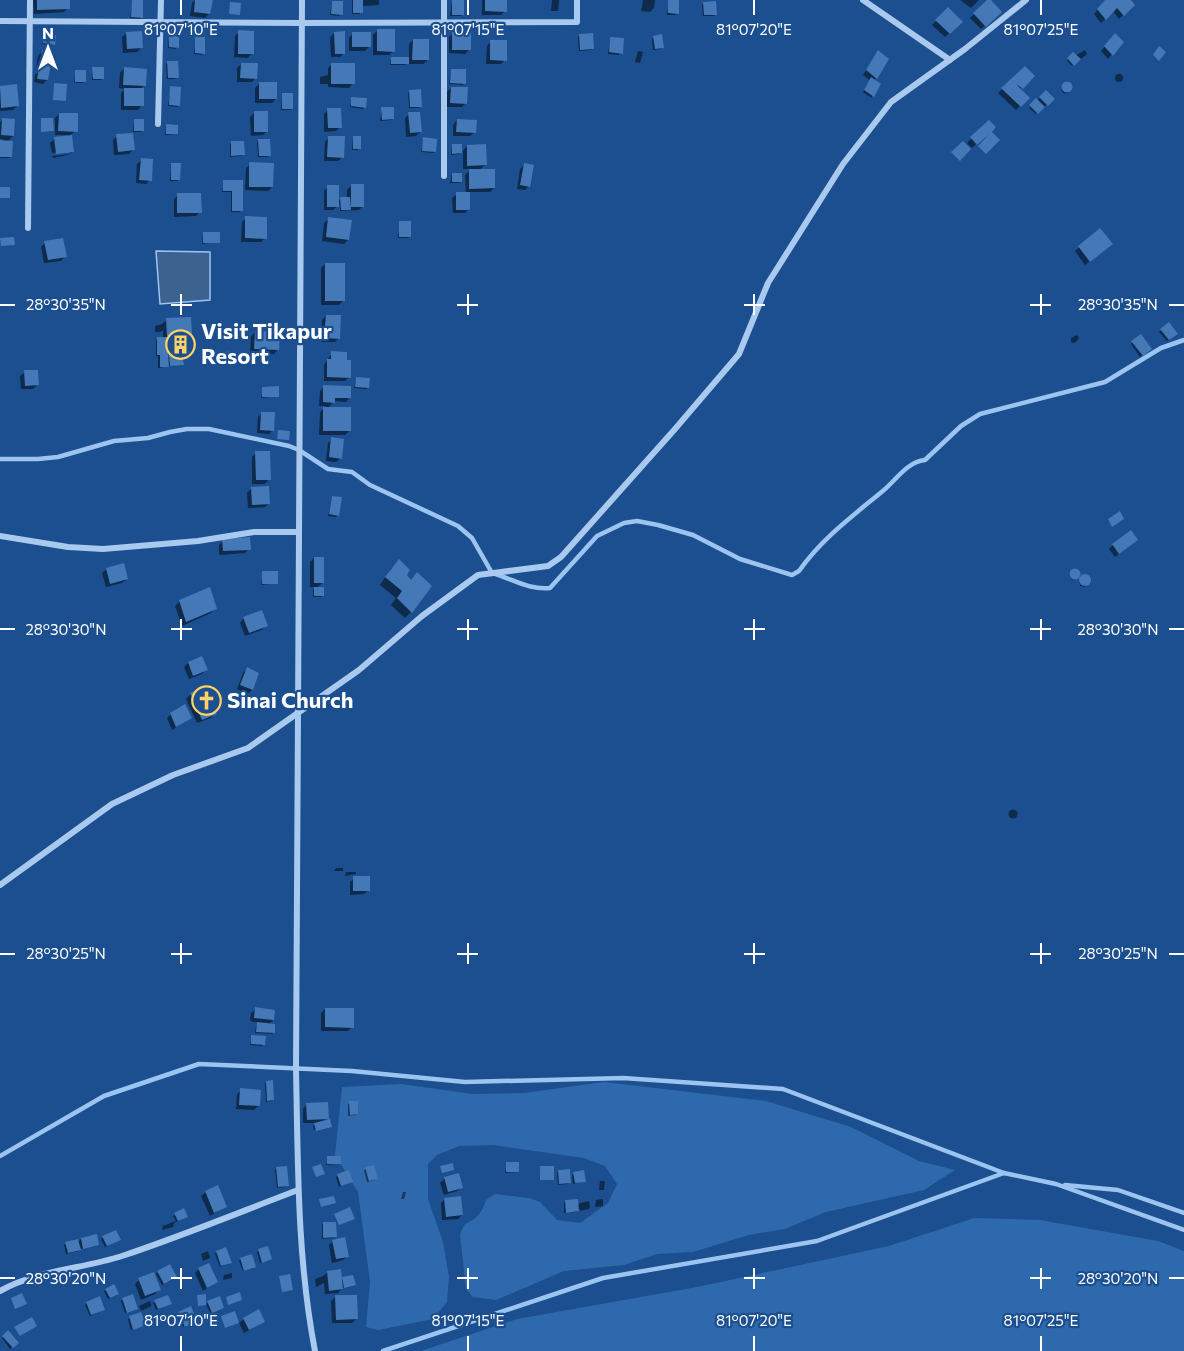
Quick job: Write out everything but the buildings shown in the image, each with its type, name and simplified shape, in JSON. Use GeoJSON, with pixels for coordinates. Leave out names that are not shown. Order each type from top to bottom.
{"type":"FeatureCollection","features":[{"type":"Feature","properties":{"kind":"street"},"geometry":{"type":"LineString","coordinates":[[28,228],[30,0]]}},
{"type":"Feature","properties":{"kind":"street"},"geometry":{"type":"LineString","coordinates":[[158,124],[161,0]]}},
{"type":"Feature","properties":{"kind":"street"},"geometry":{"type":"LineString","coordinates":[[302,0],[296,1069],[298,1190],[307,1310],[315,1351]]}},
{"type":"Feature","properties":{"kind":"street"},"geometry":{"type":"LineString","coordinates":[[444,0],[444,176]]}},
{"type":"Feature","properties":{"kind":"street"},"geometry":{"type":"LineString","coordinates":[[0,21],[302,24],[577,22],[577,0]]}},
{"type":"Feature","properties":{"kind":"street"},"geometry":{"type":"LineString","coordinates":[[863,0],[950,60]]}},
{"type":"Feature","properties":{"kind":"street"},"geometry":{"type":"LineString","coordinates":[[0,885],[112,804],[173,775],[248,748],[359,670],[422,616],[478,574],[548,566],[561,557],[739,354],[768,284],[843,164],[891,102],[950,60],[1026,0]]}},
{"type":"Feature","properties":{"kind":"street"},"geometry":{"type":"LineString","coordinates":[[0,536],[68,547],[103,549],[198,541],[254,532],[299,532]]}},
{"type":"Feature","properties":{"kind":"street"},"geometry":{"type":"LineString","coordinates":[[0,1291],[15,1283],[119,1257],[298,1190]]}},
{"type":"Feature","properties":{"kind":"shaded area"},"geometry":{"type":"Polygon","coordinates":[[[156,251],[210,252],[210,300],[160,304],[156,251]]]}},
{"type":"Feature","properties":{"kind":"shaded area"},"geometry":{"type":"Polygon","coordinates":[[[604,1082],[766,1101],[851,1127],[919,1161],[955,1170],[924,1190],[826,1212],[785,1229],[749,1235],[693,1252],[657,1254],[624,1265],[564,1271],[496,1300],[473,1297],[466,1289],[460,1234],[465,1224],[473,1220],[483,1209],[486,1200],[495,1194],[529,1198],[540,1202],[557,1220],[580,1223],[608,1203],[617,1184],[605,1166],[584,1158],[493,1145],[459,1146],[437,1155],[428,1164],[428,1199],[443,1242],[449,1277],[447,1302],[433,1319],[378,1330],[366,1327],[370,1282],[358,1192],[335,1155],[342,1087],[401,1084],[473,1094],[524,1093],[604,1082]]]}},
{"type":"Feature","properties":{"kind":"shaded area"},"geometry":{"type":"Polygon","coordinates":[[[974,1218],[1040,1220],[1158,1241],[1184,1251],[1184,1351],[421,1351],[517,1319],[697,1287],[889,1246],[974,1218]]]}},
{"type":"Feature","properties":{"kind":"waterway"},"geometry":{"type":"LineString","coordinates":[[0,459],[58,457],[114,441],[148,438],[187,429],[209,429],[289,446],[328,469],[352,472],[370,485],[458,526],[472,538],[492,573],[528,586],[550,588],[597,536],[624,523],[637,521],[693,535],[740,559],[792,575],[799,571],[828,537],[903,472],[913,464],[925,460],[961,426],[980,414],[1105,382],[1161,348],[1184,340]]}},
{"type":"Feature","properties":{"kind":"waterway"},"geometry":{"type":"LineString","coordinates":[[0,1156],[104,1096],[199,1064],[352,1071],[465,1082],[623,1078],[783,1089],[1004,1173]]}},
{"type":"Feature","properties":{"kind":"waterway"},"geometry":{"type":"LineString","coordinates":[[383,1351],[603,1278],[817,1241],[1004,1173],[1056,1184],[1184,1230]]}},
{"type":"Feature","properties":{"kind":"waterway"},"geometry":{"type":"LineString","coordinates":[[1065,1185],[1118,1190],[1184,1213]]}},
{"type":"Feature","properties":{"kind":"place","name":"Visit Tikapur Resort"},"geometry":{"type":"Point","coordinates":[180,344]}},
{"type":"Feature","properties":{"kind":"place","name":"Sinai Church"},"geometry":{"type":"Point","coordinates":[206,700]}}]}
